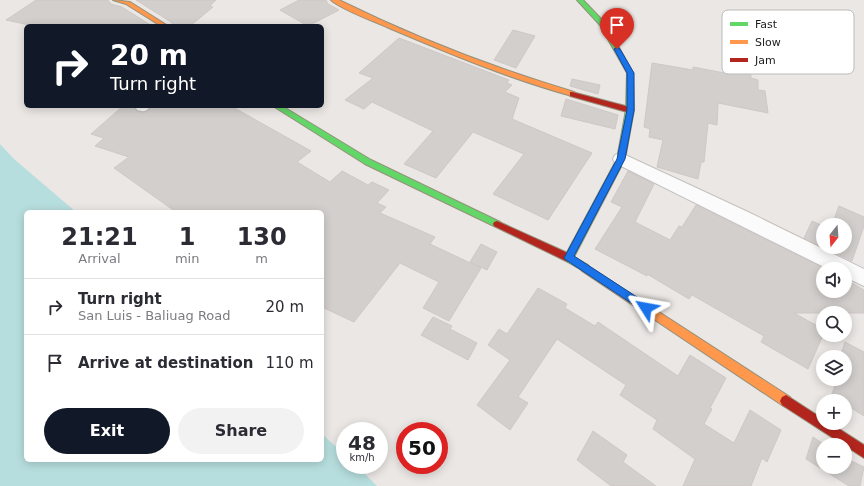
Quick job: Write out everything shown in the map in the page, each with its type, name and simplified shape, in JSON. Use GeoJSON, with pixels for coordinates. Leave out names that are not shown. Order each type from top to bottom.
{"type":"FeatureCollection","features":[{"type":"Feature","properties":{"kind":"street"},"geometry":{"type":"LineString","coordinates":[[116,0],[128,3],[162,24]]}},
{"type":"Feature","properties":{"kind":"street"},"geometry":{"type":"LineString","coordinates":[[334,0],[364,15],[438,46],[541,85],[630,110]]}},
{"type":"Feature","properties":{"kind":"street"},"geometry":{"type":"LineString","coordinates":[[569,258],[621,159],[630,110],[630,73],[603,24],[580,0]]}},
{"type":"Feature","properties":{"kind":"street"},"geometry":{"type":"LineString","coordinates":[[281,108],[368,162],[569,258],[864,452]]}},
{"type":"Feature","properties":{"kind":"street"},"geometry":{"type":"LineString","coordinates":[[621,159],[864,278]]}},
{"type":"Feature","properties":{"kind":"water"},"geometry":{"type":"Polygon","coordinates":[[[0,144],[14,159],[74,210],[24,210],[24,462],[324,462],[324,436],[336,447],[336,474],[365,474],[377,486],[0,486],[0,144]]]}},
{"type":"Feature","properties":{"kind":"building"},"geometry":{"type":"Polygon","coordinates":[[[36,0],[108,0],[111,4],[122,7],[149,24],[25,24],[6,20],[36,0]]]}},
{"type":"Feature","properties":{"kind":"building"},"geometry":{"type":"Polygon","coordinates":[[[136,0],[216,0],[210,6],[213,7],[192,24],[172,24],[136,0]]]}},
{"type":"Feature","properties":{"kind":"building"},"geometry":{"type":"Polygon","coordinates":[[[299,0],[326,0],[328,4],[339,10],[312,24],[304,24],[280,10],[299,0]]]}},
{"type":"Feature","properties":{"kind":"building"},"geometry":{"type":"Polygon","coordinates":[[[513,30],[535,36],[516,68],[494,60],[513,30]]]}},
{"type":"Feature","properties":{"kind":"building"},"geometry":{"type":"Polygon","coordinates":[[[399,38],[509,80],[507,83],[512,85],[505,92],[519,98],[512,119],[592,153],[548,220],[493,194],[524,154],[473,132],[436,178],[404,164],[433,131],[372,102],[364,109],[345,100],[373,78],[359,73],[399,38]]]}},
{"type":"Feature","properties":{"kind":"building"},"geometry":{"type":"Polygon","coordinates":[[[652,63],[693,70],[693,67],[722,73],[722,74],[751,74],[751,78],[758,80],[758,90],[765,91],[768,113],[718,103],[717,125],[708,123],[704,162],[701,162],[698,179],[657,167],[663,140],[649,137],[650,129],[644,127],[652,63]]]}},
{"type":"Feature","properties":{"kind":"building"},"geometry":{"type":"Polygon","coordinates":[[[572,79],[600,85],[598,94],[570,86],[572,79]]]}},
{"type":"Feature","properties":{"kind":"building"},"geometry":{"type":"Polygon","coordinates":[[[566,99],[618,115],[615,129],[561,116],[566,99]]]}},
{"type":"Feature","properties":{"kind":"building"},"geometry":{"type":"Polygon","coordinates":[[[121,108],[135,108],[137,111],[143,113],[148,111],[150,108],[235,108],[311,151],[297,162],[330,182],[342,171],[368,185],[372,182],[389,190],[377,203],[386,207],[380,213],[435,237],[430,244],[481,268],[449,321],[423,308],[439,282],[400,263],[354,322],[324,308],[324,210],[173,210],[114,168],[129,157],[95,146],[104,138],[91,134],[121,108]]]}},
{"type":"Feature","properties":{"kind":"building"},"geometry":{"type":"Polygon","coordinates":[[[628,171],[654,184],[635,222],[670,240],[679,226],[682,227],[696,205],[816,265],[816,298],[852,298],[852,283],[864,290],[864,313],[852,313],[852,306],[816,306],[816,313],[794,313],[816,325],[816,342],[820,342],[808,369],[761,342],[764,336],[692,295],[689,299],[647,274],[647,276],[595,249],[622,207],[611,202],[628,171]]]}},
{"type":"Feature","properties":{"kind":"building"},"geometry":{"type":"Polygon","coordinates":[[[839,206],[864,217],[864,226],[852,261],[837,254],[852,254],[852,218],[835,218],[839,206]]]}},
{"type":"Feature","properties":{"kind":"building"},"geometry":{"type":"Polygon","coordinates":[[[812,221],[816,223],[816,244],[804,238],[812,221]]]}},
{"type":"Feature","properties":{"kind":"building"},"geometry":{"type":"Polygon","coordinates":[[[481,244],[497,252],[487,270],[470,262],[481,244]]]}},
{"type":"Feature","properties":{"kind":"building"},"geometry":{"type":"Polygon","coordinates":[[[538,288],[567,304],[565,308],[595,326],[598,322],[678,376],[690,355],[726,378],[710,408],[712,409],[704,424],[734,443],[750,410],[781,430],[767,462],[762,458],[751,486],[683,486],[695,459],[653,429],[657,420],[620,395],[626,385],[557,339],[518,397],[528,403],[510,430],[477,405],[510,360],[488,345],[499,329],[507,334],[538,288]]]}},
{"type":"Feature","properties":{"kind":"building"},"geometry":{"type":"Polygon","coordinates":[[[433,317],[452,326],[450,329],[477,343],[468,360],[421,335],[433,317]]]}},
{"type":"Feature","properties":{"kind":"building"},"geometry":{"type":"Polygon","coordinates":[[[845,342],[864,352],[864,416],[852,408],[852,394],[832,394],[835,386],[852,386],[852,350],[842,350],[845,342]]]}},
{"type":"Feature","properties":{"kind":"building"},"geometry":{"type":"Polygon","coordinates":[[[593,431],[627,455],[623,462],[656,486],[611,486],[577,460],[593,431]]]}},
{"type":"Feature","properties":{"kind":"building"},"geometry":{"type":"Polygon","coordinates":[[[813,437],[816,439],[816,465],[806,459],[813,437]]]}},
{"type":"Feature","properties":{"kind":"building"},"geometry":{"type":"Polygon","coordinates":[[[852,461],[864,467],[860,486],[849,486],[830,474],[852,474],[852,461]]]}},
{"type":"Feature","properties":{"kind":"traffic: fast"},"geometry":{"type":"LineString","coordinates":[[580,0],[603,24],[630,73],[630,110],[621,159],[569,258],[585,268]]}},
{"type":"Feature","properties":{"kind":"traffic: fast"},"geometry":{"type":"LineString","coordinates":[[280,108],[368,162],[497,224]]}},
{"type":"Feature","properties":{"kind":"traffic: slow"},"geometry":{"type":"LineString","coordinates":[[116,0],[128,3],[162,24]]}},
{"type":"Feature","properties":{"kind":"traffic: slow"},"geometry":{"type":"LineString","coordinates":[[334,0],[386,24],[474,60],[522,78],[572,94]]}},
{"type":"Feature","properties":{"kind":"traffic: slow"},"geometry":{"type":"LineString","coordinates":[[585,268],[786,401]]}},
{"type":"Feature","properties":{"kind":"traffic: jam"},"geometry":{"type":"LineString","coordinates":[[572,94],[630,110]]}},
{"type":"Feature","properties":{"kind":"traffic: jam"},"geometry":{"type":"LineString","coordinates":[[497,224],[569,258]]}},
{"type":"Feature","properties":{"kind":"traffic: jam"},"geometry":{"type":"LineString","coordinates":[[786,401],[864,452]]}},
{"type":"Feature","properties":{"kind":"route"},"geometry":{"type":"LineString","coordinates":[[617,49],[630,73],[630,110],[621,159],[569,258],[646,308]]}}]}
